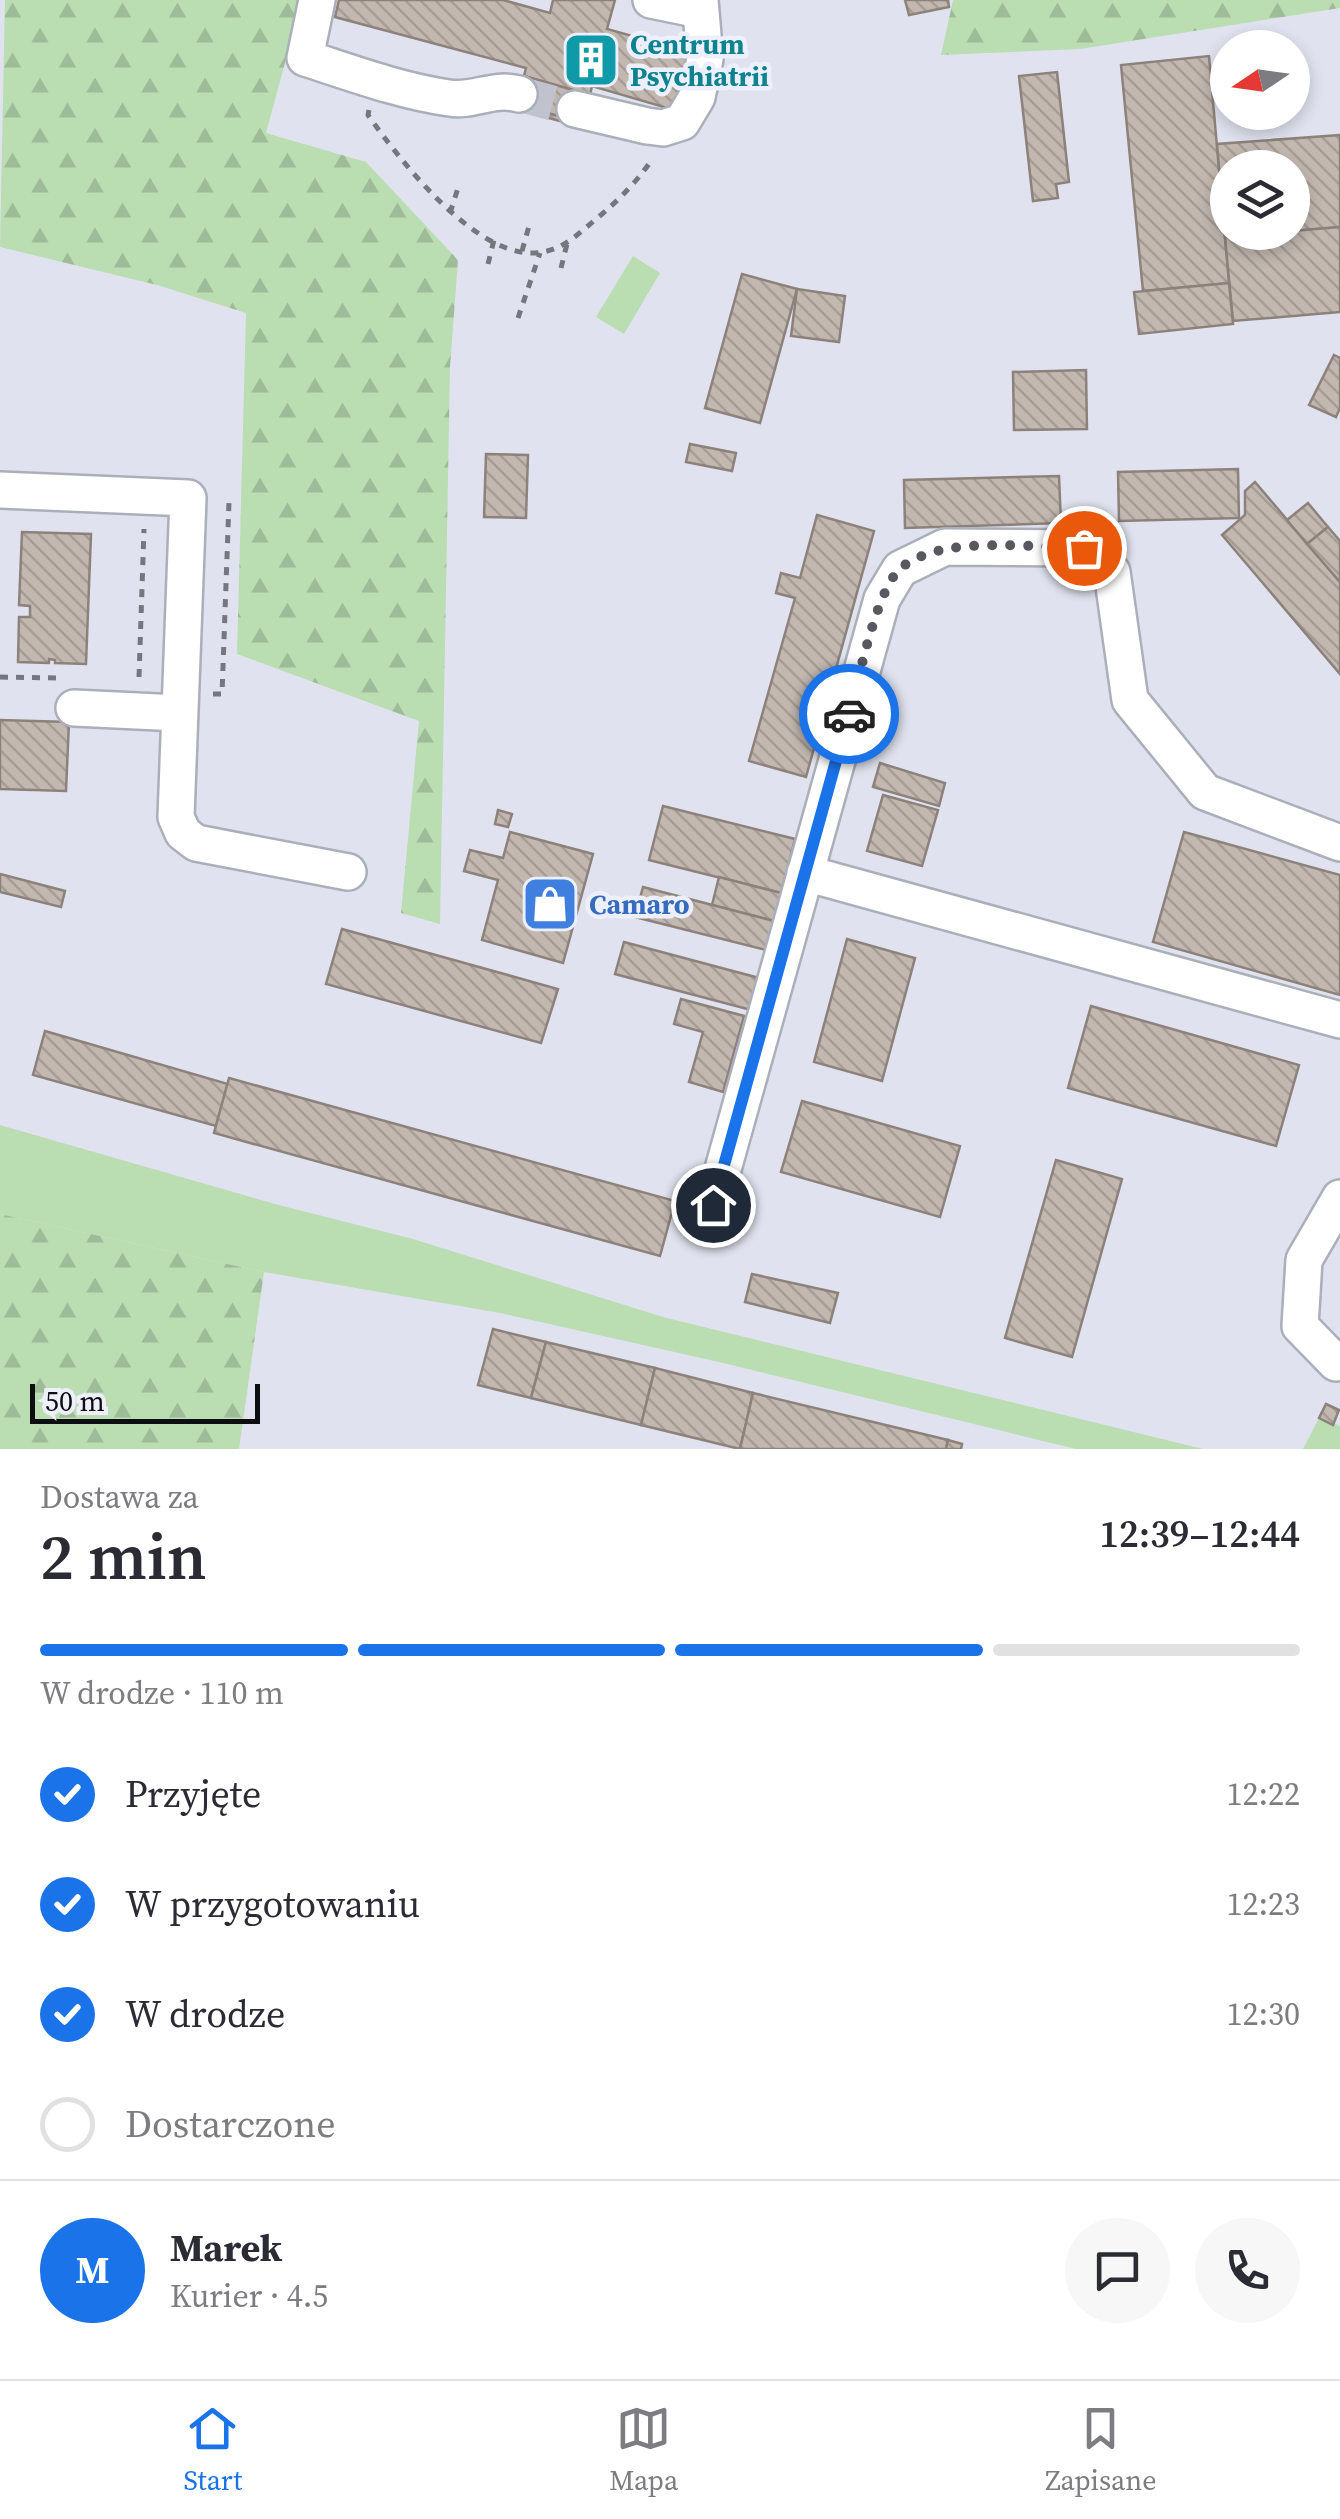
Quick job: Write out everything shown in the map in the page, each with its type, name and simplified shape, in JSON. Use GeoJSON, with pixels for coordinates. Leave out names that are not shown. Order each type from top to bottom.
{"type":"FeatureCollection","features":[{"type":"Feature","properties":{"kind":"lane"},"geometry":{"type":"LineString","coordinates":[[317,0],[304,58],[454,100],[502,89],[519,94]]}},
{"type":"Feature","properties":{"kind":"lane"},"geometry":{"type":"LineString","coordinates":[[575,109],[663,128],[682,122],[697,96],[705,58],[700,5],[651,0]]}},
{"type":"Feature","properties":{"kind":"lane"},"geometry":{"type":"LineString","coordinates":[[0,490],[188,498],[176,817],[183,833],[196,842],[348,872]]}},
{"type":"Feature","properties":{"kind":"lane"},"geometry":{"type":"LineString","coordinates":[[713,1205],[882,598],[900,568],[945,547],[1084,548],[1112,572],[1130,700],[1204,792],[1340,843]]}},
{"type":"Feature","properties":{"kind":"lane"},"geometry":{"type":"LineString","coordinates":[[74,708],[138,710],[179,703]]}},
{"type":"Feature","properties":{"kind":"lane"},"geometry":{"type":"LineString","coordinates":[[805,873],[1340,1020]]}},
{"type":"Feature","properties":{"kind":"lane"},"geometry":{"type":"LineString","coordinates":[[1336,1363],[1300,1326],[1304,1260],[1340,1198]]}},
{"type":"Feature","properties":{"kind":"path"},"geometry":{"type":"LineString","coordinates":[[376,81],[368,114],[420,183],[450,213],[494,240],[540,253],[567,244],[623,196],[664,141],[663,128]]}},
{"type":"Feature","properties":{"kind":"path"},"geometry":{"type":"LineString","coordinates":[[450,213],[458,188]]}},
{"type":"Feature","properties":{"kind":"path"},"geometry":{"type":"LineString","coordinates":[[522,250],[529,226]]}},
{"type":"Feature","properties":{"kind":"path"},"geometry":{"type":"LineString","coordinates":[[488,264],[494,240]]}},
{"type":"Feature","properties":{"kind":"path"},"geometry":{"type":"LineString","coordinates":[[561,268],[567,244]]}},
{"type":"Feature","properties":{"kind":"path"},"geometry":{"type":"LineString","coordinates":[[518,318],[540,253]]}},
{"type":"Feature","properties":{"kind":"path"},"geometry":{"type":"LineString","coordinates":[[179,703],[222,694],[229,502]]}},
{"type":"Feature","properties":{"kind":"path"},"geometry":{"type":"LineString","coordinates":[[138,710],[145,515]]}},
{"type":"Feature","properties":{"kind":"green space"},"geometry":{"type":"Polygon","coordinates":[[[5,0],[302,0],[266,133],[366,162],[458,260],[450,367],[440,924],[401,913],[419,721],[237,654],[246,313],[157,285],[0,247],[5,0]]]}},
{"type":"Feature","properties":{"kind":"green space"},"geometry":{"type":"Polygon","coordinates":[[[953,0],[1340,0],[1340,8],[1080,49],[941,55],[953,0]]]}},
{"type":"Feature","properties":{"kind":"green space"},"geometry":{"type":"Polygon","coordinates":[[[633,256],[660,273],[624,334],[596,317],[633,256]]]}},
{"type":"Feature","properties":{"kind":"green space"},"geometry":{"type":"Polygon","coordinates":[[[0,1125],[413,1239],[663,1317],[1203,1449],[1076,1449],[500,1313],[264,1272],[0,1214],[0,1125]]]}},
{"type":"Feature","properties":{"kind":"green space"},"geometry":{"type":"Polygon","coordinates":[[[0,1214],[264,1272],[239,1449],[0,1449],[0,1214]]]}},
{"type":"Feature","properties":{"kind":"green space"},"geometry":{"type":"Polygon","coordinates":[[[1319,1418],[1340,1426],[1340,1449],[1303,1449],[1319,1418]]]}},
{"type":"Feature","properties":{"kind":"building","name":"Centrum Psychiatrii"},"geometry":{"type":"Polygon","coordinates":[[[339,0],[503,0],[550,13],[553,0],[615,0],[607,29],[690,52],[674,110],[592,86],[590,95],[524,76],[526,68],[335,17],[339,0]]]}},
{"type":"Feature","properties":{"kind":"building"},"geometry":{"type":"Polygon","coordinates":[[[905,0],[948,0],[949,7],[909,15],[905,0]]]}},
{"type":"Feature","properties":{"kind":"building"},"geometry":{"type":"Polygon","coordinates":[[[1209,56],[1210,130],[1216,130],[1217,150],[1210,150],[1210,250],[1226,250],[1229,283],[1143,291],[1121,65],[1209,56]]]}},
{"type":"Feature","properties":{"kind":"building"},"geometry":{"type":"Polygon","coordinates":[[[1057,72],[1069,182],[1056,184],[1058,198],[1033,201],[1019,76],[1057,72]]]}},
{"type":"Feature","properties":{"kind":"building"},"geometry":{"type":"Polygon","coordinates":[[[524,76],[580,92],[572,120],[516,104],[524,76]]]}},
{"type":"Feature","properties":{"kind":"building"},"geometry":{"type":"Polygon","coordinates":[[[516,104],[572,120],[571,124],[515,109],[516,104]]]}},
{"type":"Feature","properties":{"kind":"building"},"geometry":{"type":"Polygon","coordinates":[[[1340,135],[1340,227],[1310,230],[1310,150],[1218,150],[1217,144],[1340,135]]]}},
{"type":"Feature","properties":{"kind":"building"},"geometry":{"type":"Polygon","coordinates":[[[1340,227],[1340,312],[1233,321],[1226,250],[1310,250],[1310,230],[1340,227]]]}},
{"type":"Feature","properties":{"kind":"building"},"geometry":{"type":"Polygon","coordinates":[[[742,274],[797,289],[760,423],[705,408],[742,274]]]}},
{"type":"Feature","properties":{"kind":"building"},"geometry":{"type":"Polygon","coordinates":[[[1229,283],[1233,324],[1139,334],[1134,292],[1229,283]]]}},
{"type":"Feature","properties":{"kind":"building"},"geometry":{"type":"Polygon","coordinates":[[[797,289],[845,296],[839,342],[791,336],[797,289]]]}},
{"type":"Feature","properties":{"kind":"building"},"geometry":{"type":"Polygon","coordinates":[[[1334,355],[1340,358],[1340,408],[1336,417],[1309,405],[1334,355]]]}},
{"type":"Feature","properties":{"kind":"building"},"geometry":{"type":"Polygon","coordinates":[[[1086,370],[1087,429],[1014,430],[1013,372],[1086,370]]]}},
{"type":"Feature","properties":{"kind":"building"},"geometry":{"type":"Polygon","coordinates":[[[690,444],[736,453],[732,471],[686,462],[690,444]]]}},
{"type":"Feature","properties":{"kind":"building"},"geometry":{"type":"Polygon","coordinates":[[[486,454],[528,455],[526,518],[484,517],[486,454]]]}},
{"type":"Feature","properties":{"kind":"building"},"geometry":{"type":"Polygon","coordinates":[[[1238,469],[1239,518],[1119,521],[1118,472],[1238,469]]]}},
{"type":"Feature","properties":{"kind":"building"},"geometry":{"type":"Polygon","coordinates":[[[1059,476],[1061,523],[905,528],[904,480],[1059,476]]]}},
{"type":"Feature","properties":{"kind":"building"},"geometry":{"type":"Polygon","coordinates":[[[1255,482],[1340,582],[1340,674],[1222,535],[1245,515],[1245,491],[1255,482]]]}},
{"type":"Feature","properties":{"kind":"building"},"geometry":{"type":"Polygon","coordinates":[[[1308,503],[1328,527],[1307,544],[1287,520],[1308,503]]]}},
{"type":"Feature","properties":{"kind":"building"},"geometry":{"type":"Polygon","coordinates":[[[817,515],[874,531],[806,777],[749,761],[795,598],[776,593],[781,573],[800,578],[817,515]]]}},
{"type":"Feature","properties":{"kind":"building"},"geometry":{"type":"Polygon","coordinates":[[[1328,527],[1340,541],[1340,582],[1307,544],[1328,527]]]}},
{"type":"Feature","properties":{"kind":"building"},"geometry":{"type":"Polygon","coordinates":[[[22,532],[91,534],[86,664],[55,663],[49,659],[49,663],[18,662],[19,617],[30,617],[30,606],[19,605],[22,532]]]}},
{"type":"Feature","properties":{"kind":"building"},"geometry":{"type":"Polygon","coordinates":[[[0,720],[69,722],[66,791],[0,789],[0,720]]]}},
{"type":"Feature","properties":{"kind":"building"},"geometry":{"type":"Polygon","coordinates":[[[880,763],[945,783],[939,806],[873,787],[880,763]]]}},
{"type":"Feature","properties":{"kind":"building"},"geometry":{"type":"Polygon","coordinates":[[[883,795],[938,810],[922,866],[867,851],[883,795]]]}},
{"type":"Feature","properties":{"kind":"building"},"geometry":{"type":"Polygon","coordinates":[[[663,806],[795,839],[781,893],[649,860],[663,806]]]}},
{"type":"Feature","properties":{"kind":"building"},"geometry":{"type":"Polygon","coordinates":[[[498,810],[512,814],[508,827],[495,824],[498,810]]]}},
{"type":"Feature","properties":{"kind":"building"},"geometry":{"type":"Polygon","coordinates":[[[510,832],[593,854],[563,963],[482,940],[498,880],[464,871],[470,850],[503,858],[510,832]]]}},
{"type":"Feature","properties":{"kind":"building"},"geometry":{"type":"Polygon","coordinates":[[[1184,832],[1340,875],[1340,995],[1153,942],[1184,832]]]}},
{"type":"Feature","properties":{"kind":"building"},"geometry":{"type":"Polygon","coordinates":[[[0,874],[65,891],[61,907],[0,892],[0,874]]]}},
{"type":"Feature","properties":{"kind":"building"},"geometry":{"type":"Polygon","coordinates":[[[719,877],[781,893],[774,921],[712,905],[719,877]]]}},
{"type":"Feature","properties":{"kind":"building"},"geometry":{"type":"Polygon","coordinates":[[[643,887],[774,921],[766,950],[635,917],[643,887]]]}},
{"type":"Feature","properties":{"kind":"building"},"geometry":{"type":"Polygon","coordinates":[[[342,929],[558,989],[541,1043],[326,984],[342,929]]]}},
{"type":"Feature","properties":{"kind":"building"},"geometry":{"type":"Polygon","coordinates":[[[847,939],[915,958],[882,1081],[814,1062],[847,939]]]}},
{"type":"Feature","properties":{"kind":"building"},"geometry":{"type":"Polygon","coordinates":[[[624,942],[759,978],[751,1010],[615,974],[624,942]]]}},
{"type":"Feature","properties":{"kind":"building"},"geometry":{"type":"Polygon","coordinates":[[[681,999],[744,1016],[723,1092],[689,1082],[703,1032],[674,1024],[681,999]]]}},
{"type":"Feature","properties":{"kind":"building"},"geometry":{"type":"Polygon","coordinates":[[[1091,1006],[1299,1065],[1276,1146],[1068,1088],[1091,1006]]]}},
{"type":"Feature","properties":{"kind":"building"},"geometry":{"type":"Polygon","coordinates":[[[45,1031],[228,1084],[216,1126],[33,1075],[45,1031]]]}},
{"type":"Feature","properties":{"kind":"building"},"geometry":{"type":"Polygon","coordinates":[[[229,1078],[675,1201],[660,1256],[214,1133],[229,1078]]]}},
{"type":"Feature","properties":{"kind":"building"},"geometry":{"type":"Polygon","coordinates":[[[802,1101],[960,1146],[940,1217],[781,1172],[802,1101]]]}},
{"type":"Feature","properties":{"kind":"building"},"geometry":{"type":"Polygon","coordinates":[[[1056,1160],[1122,1179],[1072,1357],[1005,1338],[1056,1160]]]}},
{"type":"Feature","properties":{"kind":"building"},"geometry":{"type":"Polygon","coordinates":[[[752,1274],[838,1293],[830,1323],[745,1302],[752,1274]]]}},
{"type":"Feature","properties":{"kind":"building"},"geometry":{"type":"Polygon","coordinates":[[[493,1329],[546,1342],[531,1398],[478,1385],[493,1329]]]}},
{"type":"Feature","properties":{"kind":"building"},"geometry":{"type":"Polygon","coordinates":[[[546,1342],[655,1368],[641,1425],[531,1398],[546,1342]]]}},
{"type":"Feature","properties":{"kind":"building"},"geometry":{"type":"Polygon","coordinates":[[[655,1368],[753,1393],[740,1449],[641,1425],[655,1368]]]}},
{"type":"Feature","properties":{"kind":"building"},"geometry":{"type":"Polygon","coordinates":[[[753,1393],[948,1440],[946,1449],[740,1449],[753,1393]]]}},
{"type":"Feature","properties":{"kind":"building"},"geometry":{"type":"Polygon","coordinates":[[[1326,1404],[1339,1410],[1333,1425],[1319,1418],[1326,1404]]]}},
{"type":"Feature","properties":{"kind":"building"},"geometry":{"type":"Polygon","coordinates":[[[948,1440],[962,1444],[961,1449],[946,1449],[948,1440]]]}},
{"type":"Feature","properties":{"kind":"tunnel"},"geometry":{"type":"LineString","coordinates":[[519,94],[575,109]]}},
{"type":"Feature","properties":{"kind":"way so far"},"geometry":{"type":"LineString","coordinates":[[849,714],[882,598],[900,568],[945,547],[1084,548]]}},
{"type":"Feature","properties":{"kind":"place","name":"Centrum Psychiatrii"},"geometry":{"type":"Point","coordinates":[591,60]}},
{"type":"Feature","properties":{"kind":"place","name":"Camaro"},"geometry":{"type":"Point","coordinates":[550,904]}},
{"type":"Feature","properties":{"kind":"route"},"geometry":{"type":"LineString","coordinates":[[713,1205],[849,714]]}}]}
